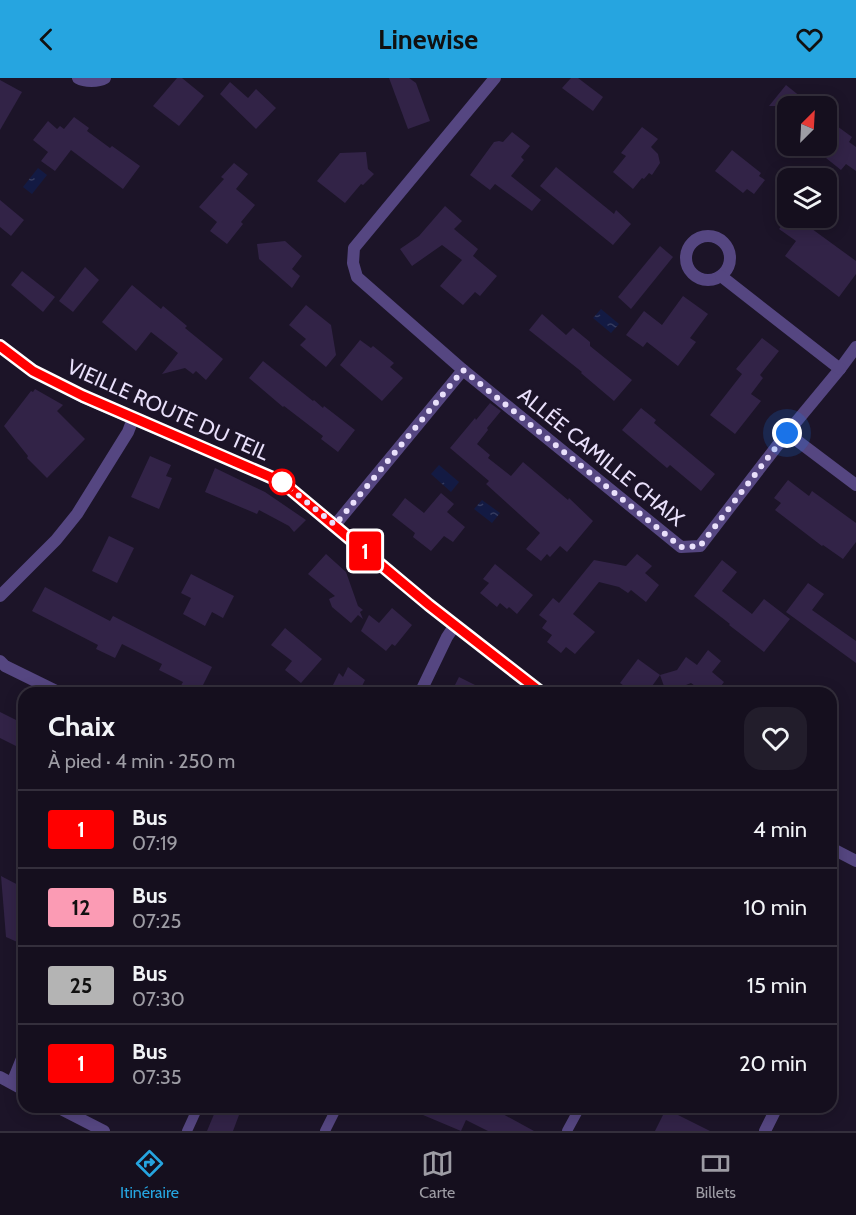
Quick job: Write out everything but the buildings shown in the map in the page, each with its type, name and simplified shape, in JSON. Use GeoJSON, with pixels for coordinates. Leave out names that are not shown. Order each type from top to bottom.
{"type":"FeatureCollection","features":[{"type":"Feature","properties":{"kind":"street"},"geometry":{"type":"LineString","coordinates":[[78,78],[101,81],[105,78]]}},
{"type":"Feature","properties":{"kind":"street","name":"ALLÉE CAMILLE CHAIX"},"geometry":{"type":"LineString","coordinates":[[490,80],[354,248],[357,277],[463,370],[681,547],[700,546],[856,347]]}},
{"type":"Feature","properties":{"kind":"street"},"geometry":{"type":"LineString","coordinates":[[721,276],[840,369]]}},
{"type":"Feature","properties":{"kind":"street","name":"VIEILLE ROUTE DU TEIL"},"geometry":{"type":"LineString","coordinates":[[0,346],[33,371],[83,396],[282,482],[429,605],[534,687]]}},
{"type":"Feature","properties":{"kind":"street"},"geometry":{"type":"LineString","coordinates":[[335,525],[463,370]]}},
{"type":"Feature","properties":{"kind":"street"},"geometry":{"type":"LineString","coordinates":[[0,596],[56,540],[77,514],[128,432],[133,419]]}},
{"type":"Feature","properties":{"kind":"street"},"geometry":{"type":"LineString","coordinates":[[787,433],[856,485]]}},
{"type":"Feature","properties":{"kind":"street"},"geometry":{"type":"LineString","coordinates":[[423,687],[454,625]]}},
{"type":"Feature","properties":{"kind":"street"},"geometry":{"type":"LineString","coordinates":[[0,661],[5,666],[48,687]]}},
{"type":"Feature","properties":{"kind":"street"},"geometry":{"type":"LineString","coordinates":[[837,851],[856,861]]}},
{"type":"Feature","properties":{"kind":"street"},"geometry":{"type":"LineString","coordinates":[[69,1113],[104,1131]]}},
{"type":"Feature","properties":{"kind":"street"},"geometry":{"type":"LineString","coordinates":[[765,1131],[774,1113]]}},
{"type":"Feature","properties":{"kind":"lane"},"geometry":{"type":"LineString","coordinates":[[6,1080],[18,1061]]}},
{"type":"Feature","properties":{"kind":"lane"},"geometry":{"type":"LineString","coordinates":[[187,1131],[195,1113]]}},
{"type":"Feature","properties":{"kind":"lane"},"geometry":{"type":"LineString","coordinates":[[325,1131],[334,1113]]}},
{"type":"Feature","properties":{"kind":"lane"},"geometry":{"type":"LineString","coordinates":[[567,1131],[577,1113]]}},
{"type":"Feature","properties":{"kind":"water"},"geometry":{"type":"Polygon","coordinates":[[[38,168],[47,175],[32,194],[23,187],[38,168]]]}},
{"type":"Feature","properties":{"kind":"water"},"geometry":{"type":"Polygon","coordinates":[[[601,309],[619,324],[611,333],[593,318],[601,309]]]}},
{"type":"Feature","properties":{"kind":"water"},"geometry":{"type":"Polygon","coordinates":[[[439,465],[459,482],[451,492],[431,474],[439,465]]]}},
{"type":"Feature","properties":{"kind":"water"},"geometry":{"type":"Polygon","coordinates":[[[482,500],[500,513],[492,523],[474,509],[482,500]]]}},
{"type":"Feature","properties":{"kind":"bus line","name":"1"},"geometry":{"type":"LineString","coordinates":[[0,346],[33,371],[83,396],[282,482],[429,605],[534,687]]}},
{"type":"Feature","properties":{"kind":"route"},"geometry":{"type":"LineString","coordinates":[[282,482],[335,525],[463,370],[681,547],[700,546],[787,433]]}}]}
